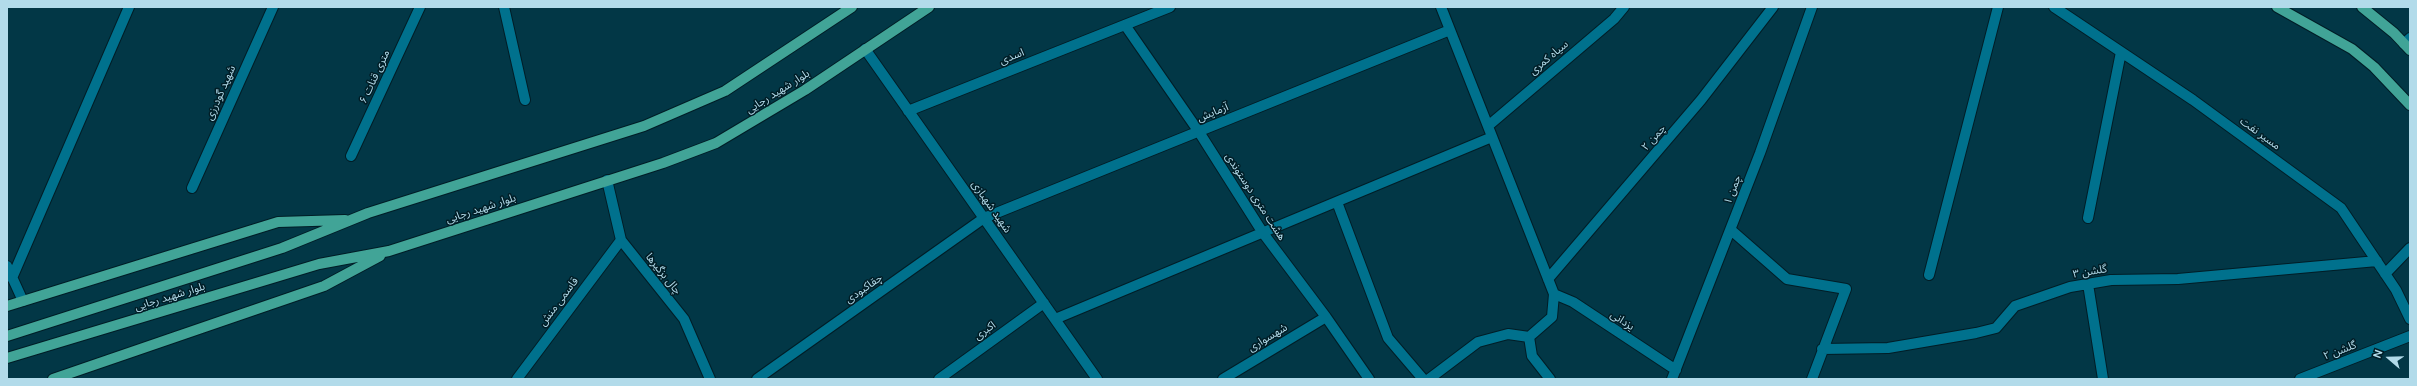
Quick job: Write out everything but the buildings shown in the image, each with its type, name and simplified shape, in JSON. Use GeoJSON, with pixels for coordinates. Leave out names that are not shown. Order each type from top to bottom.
{"type":"FeatureCollection","features":[{"type":"Feature","properties":{"kind":"main road","name":"بلوار شهید رجایی"},"geometry":{"type":"LineString","coordinates":[[7,336],[282,248],[351,220],[610,138],[684,110],[725,91],[852,7]]}},
{"type":"Feature","properties":{"kind":"main road","name":"بلوار شهید رجایی"},"geometry":{"type":"LineString","coordinates":[[7,358],[319,264],[389,251],[716,143],[805,90],[929,7]]}},
{"type":"Feature","properties":{"kind":"main road"},"geometry":{"type":"LineString","coordinates":[[2277,7],[2352,49],[2374,67],[2410,105]]}},
{"type":"Feature","properties":{"kind":"main road"},"geometry":{"type":"LineString","coordinates":[[2362,7],[2408,44]]}},
{"type":"Feature","properties":{"kind":"main road"},"geometry":{"type":"LineString","coordinates":[[7,306],[278,222],[351,220]]}},
{"type":"Feature","properties":{"kind":"main road"},"geometry":{"type":"LineString","coordinates":[[53,379],[324,286],[389,251]]}},
{"type":"Feature","properties":{"kind":"street"},"geometry":{"type":"LineString","coordinates":[[12,278],[129,7]]}},
{"type":"Feature","properties":{"kind":"street","name":"شهید گودرزی"},"geometry":{"type":"LineString","coordinates":[[192,188],[273,7]]}},
{"type":"Feature","properties":{"kind":"street","name":"۶ متری قنات"},"geometry":{"type":"LineString","coordinates":[[351,156],[420,7]]}},
{"type":"Feature","properties":{"kind":"street"},"geometry":{"type":"LineString","coordinates":[[504,7],[525,100]]}},
{"type":"Feature","properties":{"kind":"street","name":"اسدی"},"geometry":{"type":"LineString","coordinates":[[908,111],[1170,7]]}},
{"type":"Feature","properties":{"kind":"street"},"geometry":{"type":"LineString","coordinates":[[1429,379],[1478,342],[1508,334],[1529,337],[1552,317],[1554,294],[1441,7]]}},
{"type":"Feature","properties":{"kind":"street","name":"سیاه کمری"},"geometry":{"type":"LineString","coordinates":[[1488,126],[1614,19],[1624,7]]}},
{"type":"Feature","properties":{"kind":"street","name":"چمن ۲"},"geometry":{"type":"LineString","coordinates":[[1548,280],[1702,100],[1773,7]]}},
{"type":"Feature","properties":{"kind":"street","name":"چمن ۱"},"geometry":{"type":"LineString","coordinates":[[1674,374],[1730,230],[1812,7]]}},
{"type":"Feature","properties":{"kind":"street"},"geometry":{"type":"LineString","coordinates":[[1929,275],[1998,7]]}},
{"type":"Feature","properties":{"kind":"street","name":"مسیر نفت"},"geometry":{"type":"LineString","coordinates":[[2054,7],[2193,100],[2341,208],[2385,274],[2410,319]]}},
{"type":"Feature","properties":{"kind":"street","name":"هشت متری دوستوندی"},"geometry":{"type":"LineString","coordinates":[[1125,25],[1199,132],[1262,233],[1326,317],[1369,379]]}},
{"type":"Feature","properties":{"kind":"street","name":"آزمایش"},"geometry":{"type":"LineString","coordinates":[[984,218],[1450,30]]}},
{"type":"Feature","properties":{"kind":"street","name":"شهید شهبازی"},"geometry":{"type":"LineString","coordinates":[[865,49],[1098,379]]}},
{"type":"Feature","properties":{"kind":"street"},"geometry":{"type":"LineString","coordinates":[[2088,218],[2121,52]]}},
{"type":"Feature","properties":{"kind":"street"},"geometry":{"type":"LineString","coordinates":[[1055,319],[1492,137]]}},
{"type":"Feature","properties":{"kind":"street","name":"چال بزگیرها"},"geometry":{"type":"LineString","coordinates":[[607,180],[621,240],[684,319],[710,379]]}},
{"type":"Feature","properties":{"kind":"street"},"geometry":{"type":"LineString","coordinates":[[1337,202],[1388,338],[1423,379]]}},
{"type":"Feature","properties":{"kind":"street","name":"چقاکبودی"},"geometry":{"type":"LineString","coordinates":[[757,379],[984,218]]}},
{"type":"Feature","properties":{"kind":"street"},"geometry":{"type":"LineString","coordinates":[[1730,230],[1787,279],[1846,289],[1822,349],[1812,379]]}},
{"type":"Feature","properties":{"kind":"street","name":"قاسمی منش"},"geometry":{"type":"LineString","coordinates":[[517,379],[621,240]]}},
{"type":"Feature","properties":{"kind":"street"},"geometry":{"type":"LineString","coordinates":[[2385,274],[2410,248]]}},
{"type":"Feature","properties":{"kind":"street","name":"گلشن ۳"},"geometry":{"type":"LineString","coordinates":[[1822,349],[1888,348],[1976,333],[1996,328],[2015,306],[2070,287],[2111,280],[2178,279],[2377,262]]}},
{"type":"Feature","properties":{"kind":"street"},"geometry":{"type":"LineString","coordinates":[[7,266],[23,301]]}},
{"type":"Feature","properties":{"kind":"street"},"geometry":{"type":"LineString","coordinates":[[2088,284],[2103,379]]}},
{"type":"Feature","properties":{"kind":"street","name":"یزدانی"},"geometry":{"type":"LineString","coordinates":[[1554,294],[1572,302],[1674,374]]}},
{"type":"Feature","properties":{"kind":"street","name":"اکبری"},"geometry":{"type":"LineString","coordinates":[[939,379],[1044,303]]}},
{"type":"Feature","properties":{"kind":"street","name":"شهسواری"},"geometry":{"type":"LineString","coordinates":[[1223,379],[1326,317]]}},
{"type":"Feature","properties":{"kind":"street","name":"گلشن ۲"},"geometry":{"type":"LineString","coordinates":[[2300,379],[2410,336]]}},
{"type":"Feature","properties":{"kind":"street"},"geometry":{"type":"LineString","coordinates":[[1529,337],[1532,356],[1550,379]]}}]}
